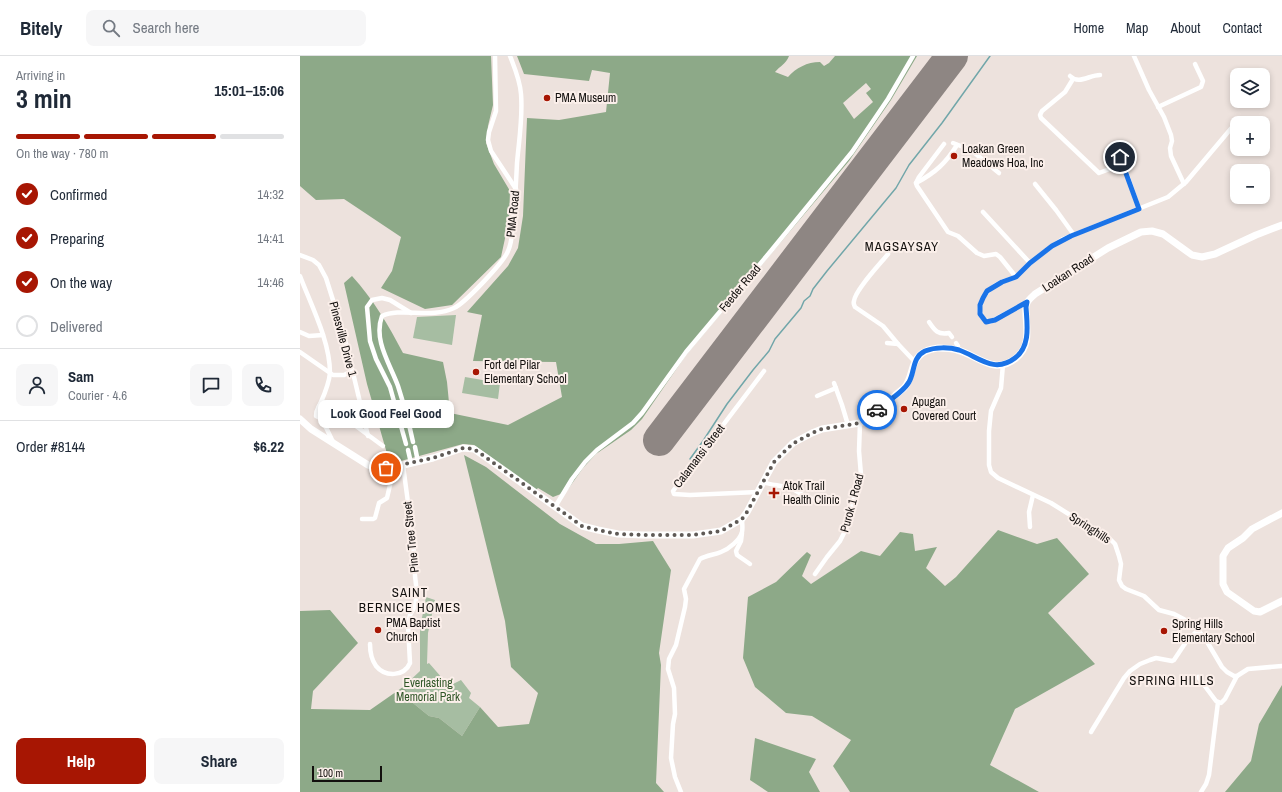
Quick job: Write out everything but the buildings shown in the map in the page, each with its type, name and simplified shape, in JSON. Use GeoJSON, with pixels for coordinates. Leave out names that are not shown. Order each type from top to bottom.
{"type":"FeatureCollection","features":[{"type":"Feature","properties":{"kind":"main road","name":"Loakan Road"},"geometry":{"type":"LineString","coordinates":[[1027,302],[1035,294],[1082,264],[1108,248],[1136,234],[1143,232],[1158,232],[1168,237],[1192,255],[1202,257],[1215,254],[1282,225]]}},
{"type":"Feature","properties":{"kind":"main road"},"geometry":{"type":"LineString","coordinates":[[300,419],[307,426],[375,469],[391,468],[463,448],[474,449],[582,526],[618,534],[704,534],[721,531],[742,519],[777,459],[794,443],[822,429],[860,423],[869,417],[909,383],[918,356],[925,351],[934,348],[957,346],[980,361],[992,364],[1003,364],[1017,357],[1025,347],[1027,339],[1027,302]]}},
{"type":"Feature","properties":{"kind":"main road"},"geometry":{"type":"LineString","coordinates":[[1282,513],[1252,529],[1243,538],[1228,548],[1223,556],[1223,584],[1227,592],[1254,611],[1260,612],[1282,601]]}},
{"type":"Feature","properties":{"kind":"street"},"geometry":{"type":"LineString","coordinates":[[495,56],[496,111],[488,140],[491,151],[516,189]]}},
{"type":"Feature","properties":{"kind":"street","name":"PMA Road"},"geometry":{"type":"LineString","coordinates":[[414,462],[414,445],[409,424],[397,385],[384,354],[379,323],[382,316],[386,314],[429,314],[444,312],[455,308],[464,301],[503,261],[508,251],[512,236],[522,114],[520,79],[510,56]]}},
{"type":"Feature","properties":{"kind":"street","name":"Feeder Road"},"geometry":{"type":"LineString","coordinates":[[555,507],[572,479],[585,462],[597,450],[633,423],[642,413],[686,352],[852,152],[888,99],[914,56]]}},
{"type":"Feature","properties":{"kind":"street"},"geometry":{"type":"LineString","coordinates":[[1134,56],[1164,117],[1171,135],[1171,156],[1184,184]]}},
{"type":"Feature","properties":{"kind":"street"},"geometry":{"type":"LineString","coordinates":[[1158,107],[1201,87],[1202,81],[1195,64]]}},
{"type":"Feature","properties":{"kind":"street"},"geometry":{"type":"LineString","coordinates":[[1100,75],[1095,75],[1085,79],[1071,78],[1065,92],[1042,111],[1040,115],[1041,118],[1099,173],[1123,164]]}},
{"type":"Feature","properties":{"kind":"street"},"geometry":{"type":"LineString","coordinates":[[1027,302],[990,322],[985,320],[980,314],[980,305],[987,291],[1002,282],[1016,277],[1030,263],[1063,239],[1168,197],[1184,184],[1230,130]]}},
{"type":"Feature","properties":{"kind":"street"},"geometry":{"type":"LineString","coordinates":[[1116,143],[1139,209]]}},
{"type":"Feature","properties":{"kind":"street"},"geometry":{"type":"LineString","coordinates":[[944,144],[918,177],[916,183],[917,186],[948,232],[958,236],[977,253],[984,256],[996,254],[1016,277]]}},
{"type":"Feature","properties":{"kind":"street"},"geometry":{"type":"LineString","coordinates":[[916,183],[932,174],[940,167],[951,156],[955,144],[971,150],[999,173]]}},
{"type":"Feature","properties":{"kind":"street"},"geometry":{"type":"LineString","coordinates":[[1035,184],[1066,222],[1074,235]]}},
{"type":"Feature","properties":{"kind":"street"},"geometry":{"type":"LineString","coordinates":[[983,212],[1030,263]]}},
{"type":"Feature","properties":{"kind":"street"},"geometry":{"type":"LineString","coordinates":[[888,254],[857,292],[853,301],[855,306],[883,326],[915,362]]}},
{"type":"Feature","properties":{"kind":"street","name":"Pinesville Drive 1"},"geometry":{"type":"LineString","coordinates":[[300,255],[313,260],[319,265],[326,278],[342,328],[368,436]]}},
{"type":"Feature","properties":{"kind":"street"},"geometry":{"type":"LineString","coordinates":[[300,276],[323,335],[328,360],[330,373],[328,384],[319,406],[324,410],[325,416],[322,419],[333,443]]}},
{"type":"Feature","properties":{"kind":"street","name":"PMA Road"},"geometry":{"type":"LineString","coordinates":[[411,313],[390,300],[382,298],[372,300],[367,307],[370,341],[376,359],[390,387],[407,447],[414,462]]}},
{"type":"Feature","properties":{"kind":"street"},"geometry":{"type":"LineString","coordinates":[[929,322],[936,332],[940,334],[949,333],[951,334],[952,338]]}},
{"type":"Feature","properties":{"kind":"street"},"geometry":{"type":"LineString","coordinates":[[300,332],[309,336],[323,335]]}},
{"type":"Feature","properties":{"kind":"street"},"geometry":{"type":"LineString","coordinates":[[887,343],[898,344]]}},
{"type":"Feature","properties":{"kind":"street"},"geometry":{"type":"LineString","coordinates":[[300,352],[330,373],[339,376],[352,371]]}},
{"type":"Feature","properties":{"kind":"street","name":"Springhills"},"geometry":{"type":"LineString","coordinates":[[1003,364],[1001,388],[990,416],[989,465],[991,472],[996,476],[1051,503],[1108,537],[1115,544],[1119,556],[1121,564],[1119,580],[1122,586],[1144,596],[1159,610],[1174,614],[1194,624],[1206,640],[1222,667],[1234,676],[1238,676]]}},
{"type":"Feature","properties":{"kind":"street","name":"Calamansi Street"},"geometry":{"type":"LineString","coordinates":[[758,492],[690,495],[674,494],[673,492],[764,371]]}},
{"type":"Feature","properties":{"kind":"street"},"geometry":{"type":"LineString","coordinates":[[817,396],[835,386],[848,425]]}},
{"type":"Feature","properties":{"kind":"street"},"geometry":{"type":"LineString","coordinates":[[322,401],[383,446]]}},
{"type":"Feature","properties":{"kind":"street","name":"Purok 1 Road"},"geometry":{"type":"LineString","coordinates":[[815,574],[843,536],[846,529],[861,475],[858,450],[860,423]]}},
{"type":"Feature","properties":{"kind":"street"},"geometry":{"type":"LineString","coordinates":[[402,426],[409,424]]}},
{"type":"Feature","properties":{"kind":"street","name":"Pine Tree Street"},"geometry":{"type":"LineString","coordinates":[[370,644],[372,660],[376,667],[393,674],[401,673],[408,668],[410,663],[408,625],[410,615],[415,606],[417,593],[413,540],[403,465]]}},
{"type":"Feature","properties":{"kind":"street"},"geometry":{"type":"LineString","coordinates":[[362,519],[374,518],[378,512],[379,504],[387,498],[390,485],[391,468]]}},
{"type":"Feature","properties":{"kind":"street"},"geometry":{"type":"LineString","coordinates":[[763,482],[792,489],[809,499],[819,499]]}},
{"type":"Feature","properties":{"kind":"street"},"geometry":{"type":"LineString","coordinates":[[1030,528],[1029,512],[1033,495]]}},
{"type":"Feature","properties":{"kind":"street"},"geometry":{"type":"LineString","coordinates":[[742,519],[741,541],[736,551],[737,555],[750,564]]}},
{"type":"Feature","properties":{"kind":"street"},"geometry":{"type":"LineString","coordinates":[[681,792],[675,777],[671,758],[675,714],[674,688],[668,669],[669,659],[676,645],[685,607],[686,599],[684,589],[700,559],[704,556],[721,552],[729,548],[742,533]]}},
{"type":"Feature","properties":{"kind":"street"},"geometry":{"type":"LineString","coordinates":[[1091,732],[1126,675],[1143,662],[1156,658],[1172,661],[1174,660],[1186,642],[1198,630]]}},
{"type":"Feature","properties":{"kind":"street"},"geometry":{"type":"LineString","coordinates":[[1218,702],[1222,703],[1238,676],[1248,669],[1282,666]]}},
{"type":"Feature","properties":{"kind":"street"},"geometry":{"type":"LineString","coordinates":[[1198,677],[1218,702],[1209,775],[1201,792]]}},
{"type":"Feature","properties":{"kind":"green space"},"geometry":{"type":"Polygon","coordinates":[[[300,56],[491,56],[493,105],[486,143],[494,164],[510,191],[509,220],[501,257],[452,305],[425,309],[381,288],[392,271],[401,237],[344,199],[316,200],[300,186],[300,56]]]}},
{"type":"Feature","properties":{"kind":"green space"},"geometry":{"type":"Polygon","coordinates":[[[517,56],[789,56],[785,63],[775,72],[788,77],[798,68],[806,64],[820,62],[824,66],[835,56],[917,56],[891,100],[849,161],[686,355],[642,419],[631,430],[596,454],[583,468],[566,492],[553,497],[538,488],[536,490],[474,445],[463,444],[390,464],[367,384],[344,283],[352,276],[360,285],[380,313],[403,353],[443,362],[447,382],[450,413],[508,425],[562,397],[556,362],[473,361],[482,315],[467,312],[508,266],[518,248],[523,216],[527,118],[559,120],[606,112],[610,73],[592,70],[589,81],[524,74],[517,56]],[[866,83],[843,103],[854,119],[873,102],[866,93],[871,89],[866,83]]]}},
{"type":"Feature","properties":{"kind":"green space"},"geometry":{"type":"Polygon","coordinates":[[[456,315],[452,345],[413,338],[417,317],[456,315]]]}},
{"type":"Feature","properties":{"kind":"green space"},"geometry":{"type":"Polygon","coordinates":[[[465,377],[500,383],[498,399],[462,393],[465,377]]]}},
{"type":"Feature","properties":{"kind":"green space"},"geometry":{"type":"Polygon","coordinates":[[[464,455],[486,467],[560,524],[596,544],[619,544],[653,541],[671,570],[659,653],[661,665],[656,783],[664,792],[300,792],[300,611],[330,610],[358,643],[313,691],[311,709],[370,710],[403,687],[410,695],[408,699],[429,716],[439,718],[462,736],[480,707],[498,727],[529,724],[538,693],[511,667],[505,621],[464,455]]]}},
{"type":"Feature","properties":{"kind":"green space"},"geometry":{"type":"Polygon","coordinates":[[[998,530],[1037,544],[1057,538],[1089,574],[1048,613],[1095,664],[1015,709],[990,765],[1039,792],[850,792],[833,766],[851,740],[812,716],[786,713],[755,687],[743,658],[748,597],[776,582],[807,552],[811,555],[802,576],[811,584],[861,551],[880,556],[900,532],[913,534],[915,551],[937,547],[926,568],[945,586],[956,577],[998,530]]]}},
{"type":"Feature","properties":{"kind":"green space","name":"Everlasting Memorial Park"},"geometry":{"type":"Polygon","coordinates":[[[426,597],[435,600],[428,633],[427,664],[429,663],[449,686],[461,680],[471,693],[469,698],[480,707],[462,736],[439,718],[429,716],[408,699],[409,695],[403,687],[420,671],[420,628],[426,597]]]}},
{"type":"Feature","properties":{"kind":"green space"},"geometry":{"type":"Polygon","coordinates":[[[1282,685],[1282,792],[1225,792],[1251,761],[1259,724],[1282,685]]]}},
{"type":"Feature","properties":{"kind":"green space"},"geometry":{"type":"Polygon","coordinates":[[[755,738],[816,759],[809,772],[820,792],[768,792],[750,780],[755,738]]]}},
{"type":"Feature","properties":{"kind":"waterway"},"geometry":{"type":"LineString","coordinates":[[690,459],[727,404],[769,351],[775,339],[801,308],[804,301],[810,296],[813,289],[827,271],[896,188],[909,165],[942,123],[990,56]]}},
{"type":"Feature","properties":{"kind":"runway"},"geometry":{"type":"LineString","coordinates":[[659,440],[952,56]]}},
{"type":"Feature","properties":{"kind":"way so far"},"geometry":{"type":"LineString","coordinates":[[386,468],[433,458],[463,448],[474,449],[582,526],[618,534],[704,534],[721,531],[741,520],[747,512],[774,462],[794,443],[822,429],[860,423],[877,410]]}},
{"type":"Feature","properties":{"kind":"place","name":"PMA Museum"},"geometry":{"type":"Point","coordinates":[547,98]}},
{"type":"Feature","properties":{"kind":"place","name":"Loakan Green Meadows Hoa, Inc"},"geometry":{"type":"Point","coordinates":[954,156]}},
{"type":"Feature","properties":{"kind":"place","name":"Fort del Pilar Elementary School"},"geometry":{"type":"Point","coordinates":[476,372]}},
{"type":"Feature","properties":{"kind":"place","name":"Apugan Covered Court"},"geometry":{"type":"Point","coordinates":[904,409]}},
{"type":"Feature","properties":{"kind":"place","name":"Look Good Feel Good"},"geometry":{"type":"Point","coordinates":[386,468]}},
{"type":"Feature","properties":{"kind":"place","name":"Atok Trail Health Clinic"},"geometry":{"type":"Point","coordinates":[774,493]}},
{"type":"Feature","properties":{"kind":"place","name":"PMA Baptist Church"},"geometry":{"type":"Point","coordinates":[378,630]}},
{"type":"Feature","properties":{"kind":"place","name":"Spring Hills Elementary School"},"geometry":{"type":"Point","coordinates":[1164,631]}},
{"type":"Feature","properties":{"kind":"district","name":"MAGSAYSAY"},"geometry":{"type":"Point","coordinates":[902,246]}},
{"type":"Feature","properties":{"kind":"district","name":"SAINT BERNICE HOMES"},"geometry":{"type":"Point","coordinates":[410,600]}},
{"type":"Feature","properties":{"kind":"district","name":"SPRING HILLS"},"geometry":{"type":"Point","coordinates":[1172,680]}},
{"type":"Feature","properties":{"kind":"route"},"geometry":{"type":"LineString","coordinates":[[877,410],[909,383],[915,362],[918,356],[925,351],[934,348],[957,350],[980,361],[992,364],[1007,364],[1017,357],[1025,347],[1027,339],[1027,302],[995,320],[986,322],[982,318],[979,309],[983,298],[987,291],[1006,280],[1016,277],[1030,263],[1063,239],[1092,229],[1139,209],[1120,157]]}}]}
